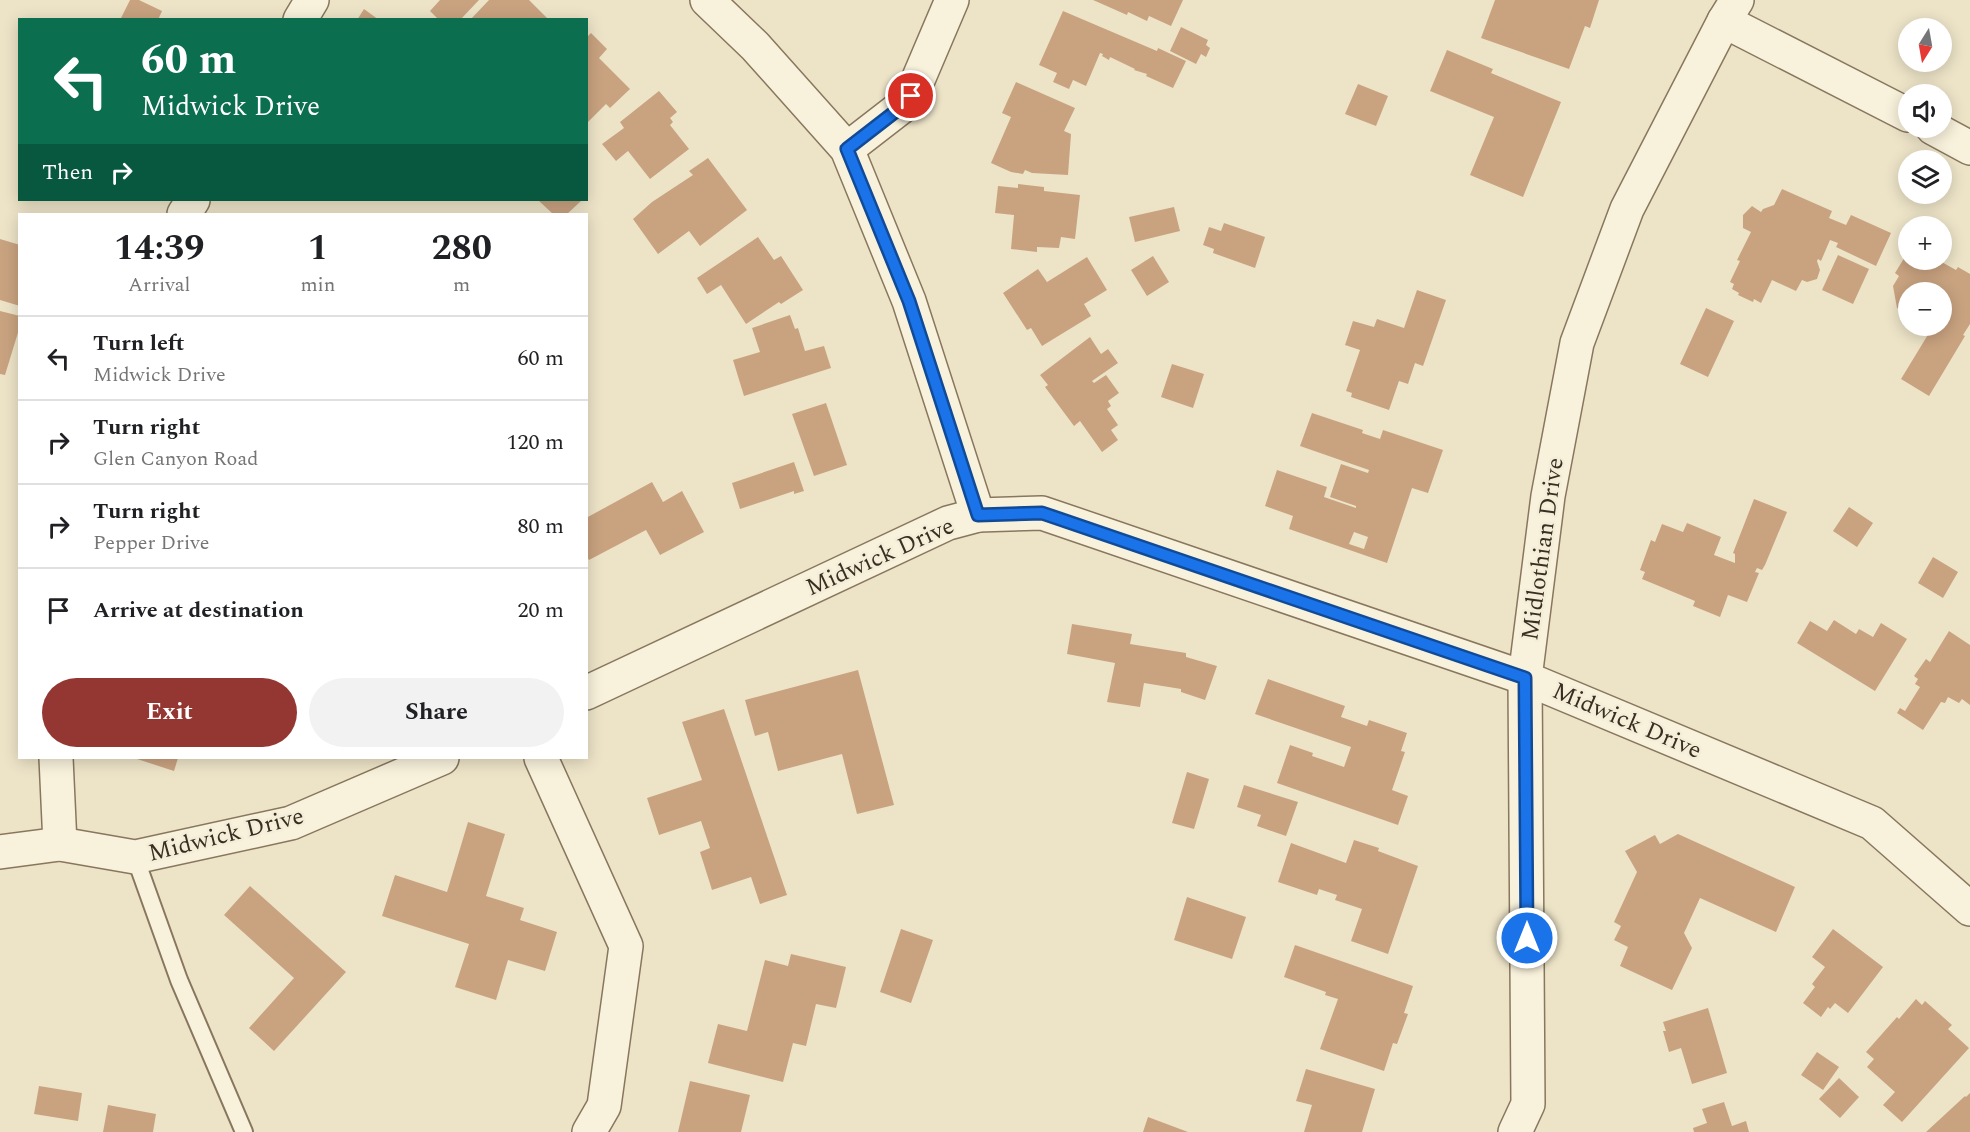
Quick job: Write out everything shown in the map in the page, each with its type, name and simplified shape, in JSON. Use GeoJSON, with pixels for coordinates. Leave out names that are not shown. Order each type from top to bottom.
{"type":"FeatureCollection","features":[{"type":"Feature","properties":{"kind":"street"},"geometry":{"type":"LineString","coordinates":[[301,18],[312,0]]}},
{"type":"Feature","properties":{"kind":"street"},"geometry":{"type":"LineString","coordinates":[[707,0],[755,46],[847,149],[909,301],[978,515]]}},
{"type":"Feature","properties":{"kind":"street"},"geometry":{"type":"LineString","coordinates":[[847,149],[909,101],[952,0]]}},
{"type":"Feature","properties":{"kind":"street"},"geometry":{"type":"LineString","coordinates":[[1730,11],[1898,109]]}},
{"type":"Feature","properties":{"kind":"street","name":"Midlothian Drive"},"geometry":{"type":"LineString","coordinates":[[1528,1123],[1525,678],[1548,496],[1577,343],[1627,209],[1730,11]]}},
{"type":"Feature","properties":{"kind":"street"},"geometry":{"type":"LineString","coordinates":[[1952,138],[1970,148]]}},
{"type":"Feature","properties":{"kind":"street","name":"Midwick Drive"},"geometry":{"type":"LineString","coordinates":[[588,692],[948,523],[978,515],[1042,513],[1525,678],[1872,823],[1970,909]]}},
{"type":"Feature","properties":{"kind":"street"},"geometry":{"type":"LineString","coordinates":[[56,759],[60,844]]}},
{"type":"Feature","properties":{"kind":"street","name":"Midwick Drive"},"geometry":{"type":"LineString","coordinates":[[0,852],[60,844],[135,857],[291,823],[440,759]]}},
{"type":"Feature","properties":{"kind":"street"},"geometry":{"type":"LineString","coordinates":[[541,759],[626,946],[603,1106],[589,1132]]}},
{"type":"Feature","properties":{"kind":"lane"},"geometry":{"type":"LineString","coordinates":[[135,857],[179,980],[244,1132]]}},
{"type":"Feature","properties":{"kind":"building"},"geometry":{"type":"Polygon","coordinates":[[[130,0],[139,0],[162,11],[159,18],[121,18],[130,0]]]}},
{"type":"Feature","properties":{"kind":"building"},"geometry":{"type":"Polygon","coordinates":[[[440,0],[479,0],[462,18],[437,18],[430,11],[440,0]]]}},
{"type":"Feature","properties":{"kind":"building"},"geometry":{"type":"Polygon","coordinates":[[[489,0],[529,0],[547,18],[472,18],[489,0]]]}},
{"type":"Feature","properties":{"kind":"building"},"geometry":{"type":"Polygon","coordinates":[[[1093,0],[1183,0],[1171,26],[1149,16],[1147,21],[1128,12],[1127,15],[1093,0]]]}},
{"type":"Feature","properties":{"kind":"building"},"geometry":{"type":"Polygon","coordinates":[[[1495,0],[1599,0],[1590,28],[1585,26],[1569,69],[1481,38],[1495,0]]]}},
{"type":"Feature","properties":{"kind":"building"},"geometry":{"type":"Polygon","coordinates":[[[364,9],[376,18],[358,18],[364,9]]]}},
{"type":"Feature","properties":{"kind":"building"},"geometry":{"type":"Polygon","coordinates":[[[1063,11],[1186,61],[1173,88],[1110,57],[1109,60],[1100,53],[1086,86],[1073,80],[1069,89],[1053,82],[1057,73],[1039,65],[1063,11]]]}},
{"type":"Feature","properties":{"kind":"building"},"geometry":{"type":"Polygon","coordinates":[[[1181,27],[1208,40],[1206,45],[1210,48],[1206,57],[1201,54],[1196,64],[1170,51],[1181,27]]]}},
{"type":"Feature","properties":{"kind":"building"},"geometry":{"type":"Polygon","coordinates":[[[591,33],[607,49],[599,58],[630,89],[610,108],[606,104],[588,122],[588,36],[591,33]]]}},
{"type":"Feature","properties":{"kind":"building"},"geometry":{"type":"Polygon","coordinates":[[[1447,50],[1493,69],[1491,73],[1561,102],[1523,197],[1470,175],[1494,117],[1430,91],[1447,50]]]}},
{"type":"Feature","properties":{"kind":"building"},"geometry":{"type":"Polygon","coordinates":[[[1016,82],[1075,108],[1064,131],[1071,134],[1068,175],[1032,173],[1025,170],[1023,174],[1011,172],[991,163],[1011,117],[1002,113],[1016,82]]]}},
{"type":"Feature","properties":{"kind":"building"},"geometry":{"type":"Polygon","coordinates":[[[1358,84],[1388,96],[1376,126],[1345,114],[1358,84]]]}},
{"type":"Feature","properties":{"kind":"building"},"geometry":{"type":"Polygon","coordinates":[[[659,91],[677,112],[670,118],[673,122],[670,125],[689,149],[650,179],[628,151],[616,161],[602,144],[624,128],[620,122],[659,91]]]}},
{"type":"Feature","properties":{"kind":"building"},"geometry":{"type":"Polygon","coordinates":[[[708,158],[747,210],[700,246],[689,231],[658,254],[633,219],[652,202],[693,175],[689,171],[708,158]]]}},
{"type":"Feature","properties":{"kind":"building"},"geometry":{"type":"Polygon","coordinates":[[[1018,184],[1044,187],[1044,191],[1080,195],[1075,239],[1061,237],[1059,248],[1037,247],[1037,252],[1011,249],[1014,215],[995,213],[998,186],[1018,188],[1018,184]]]}},
{"type":"Feature","properties":{"kind":"building"},"geometry":{"type":"Polygon","coordinates":[[[1782,189],[1832,211],[1829,218],[1846,225],[1851,215],[1891,233],[1876,266],[1836,247],[1838,243],[1830,240],[1821,261],[1818,259],[1817,261],[1820,270],[1817,279],[1807,282],[1802,280],[1796,291],[1772,280],[1761,303],[1738,295],[1739,293],[1732,289],[1734,284],[1730,282],[1740,261],[1737,260],[1751,232],[1743,228],[1743,215],[1752,206],[1761,212],[1774,205],[1782,189]]]}},
{"type":"Feature","properties":{"kind":"building"},"geometry":{"type":"Polygon","coordinates":[[[539,201],[581,201],[568,213],[552,213],[539,201]]]}},
{"type":"Feature","properties":{"kind":"building"},"geometry":{"type":"Polygon","coordinates":[[[1174,207],[1180,231],[1135,242],[1129,217],[1174,207]]]}},
{"type":"Feature","properties":{"kind":"building"},"geometry":{"type":"Polygon","coordinates":[[[1224,223],[1265,237],[1255,268],[1213,253],[1214,249],[1203,245],[1209,227],[1221,231],[1224,223]]]}},
{"type":"Feature","properties":{"kind":"building"},"geometry":{"type":"Polygon","coordinates":[[[758,237],[774,260],[781,256],[803,290],[781,304],[779,302],[746,324],[721,285],[707,294],[697,278],[758,237]]]}},
{"type":"Feature","properties":{"kind":"building"},"geometry":{"type":"Polygon","coordinates":[[[0,239],[18,244],[18,305],[0,300],[0,239]]]}},
{"type":"Feature","properties":{"kind":"building"},"geometry":{"type":"Polygon","coordinates":[[[1838,255],[1869,269],[1853,304],[1822,290],[1838,255]]]}},
{"type":"Feature","properties":{"kind":"building"},"geometry":{"type":"Polygon","coordinates":[[[1153,256],[1169,282],[1147,296],[1131,270],[1153,256]]]}},
{"type":"Feature","properties":{"kind":"building"},"geometry":{"type":"Polygon","coordinates":[[[1087,257],[1107,290],[1084,304],[1091,316],[1042,346],[1031,328],[1027,330],[1003,293],[1038,269],[1047,282],[1087,257]]]}},
{"type":"Feature","properties":{"kind":"building"},"geometry":{"type":"Polygon","coordinates":[[[1958,267],[1970,274],[1970,324],[1929,396],[1901,379],[1927,336],[1952,336],[1952,282],[1898,282],[1898,309],[1893,286],[1899,276],[1895,273],[1898,268],[1898,270],[1952,270],[1952,268],[1956,270],[1958,267]]]}},
{"type":"Feature","properties":{"kind":"building"},"geometry":{"type":"Polygon","coordinates":[[[1417,290],[1446,300],[1423,366],[1415,363],[1408,384],[1399,381],[1389,410],[1351,397],[1352,393],[1346,391],[1360,350],[1345,345],[1353,321],[1374,327],[1377,319],[1404,328],[1417,290]]]}},
{"type":"Feature","properties":{"kind":"building"},"geometry":{"type":"Polygon","coordinates":[[[1706,308],[1734,321],[1708,377],[1680,364],[1706,308]]]}},
{"type":"Feature","properties":{"kind":"building"},"geometry":{"type":"Polygon","coordinates":[[[0,311],[18,316],[18,333],[5,375],[0,374],[0,311]]]}},
{"type":"Feature","properties":{"kind":"building"},"geometry":{"type":"Polygon","coordinates":[[[790,315],[795,329],[798,328],[805,351],[824,346],[831,368],[744,396],[733,360],[760,352],[752,328],[790,315]]]}},
{"type":"Feature","properties":{"kind":"building"},"geometry":{"type":"Polygon","coordinates":[[[1090,337],[1101,354],[1108,349],[1118,363],[1092,381],[1094,383],[1106,375],[1119,393],[1108,401],[1111,406],[1107,409],[1118,425],[1111,430],[1118,440],[1102,452],[1080,421],[1074,426],[1045,387],[1048,385],[1040,375],[1090,337]]]}},
{"type":"Feature","properties":{"kind":"building"},"geometry":{"type":"Polygon","coordinates":[[[1172,364],[1204,374],[1193,408],[1161,397],[1172,364]]]}},
{"type":"Feature","properties":{"kind":"building"},"geometry":{"type":"Polygon","coordinates":[[[826,403],[847,465],[814,476],[792,414],[826,403]]]}},
{"type":"Feature","properties":{"kind":"building"},"geometry":{"type":"Polygon","coordinates":[[[1312,413],[1363,430],[1362,433],[1380,439],[1383,430],[1443,450],[1428,493],[1412,488],[1387,563],[1289,529],[1293,516],[1265,506],[1277,470],[1327,487],[1324,497],[1356,508],[1356,506],[1330,497],[1341,464],[1368,473],[1369,470],[1300,446],[1312,413]],[[1354,532],[1349,544],[1364,549],[1368,537],[1354,532]]]}},
{"type":"Feature","properties":{"kind":"building"},"geometry":{"type":"Polygon","coordinates":[[[794,462],[804,491],[794,494],[794,491],[740,509],[732,483],[794,462]]]}},
{"type":"Feature","properties":{"kind":"building"},"geometry":{"type":"Polygon","coordinates":[[[652,482],[663,502],[682,491],[704,532],[660,555],[646,530],[589,560],[588,517],[652,482]]]}},
{"type":"Feature","properties":{"kind":"building"},"geometry":{"type":"Polygon","coordinates":[[[1754,499],[1787,512],[1765,565],[1762,570],[1757,568],[1755,572],[1759,573],[1747,602],[1728,595],[1720,617],[1693,606],[1695,601],[1642,579],[1645,572],[1640,570],[1651,540],[1655,542],[1662,524],[1683,532],[1687,523],[1721,537],[1714,555],[1735,563],[1733,553],[1754,499]]]}},
{"type":"Feature","properties":{"kind":"building"},"geometry":{"type":"Polygon","coordinates":[[[1849,507],[1873,523],[1857,547],[1833,531],[1849,507]]]}},
{"type":"Feature","properties":{"kind":"building"},"geometry":{"type":"Polygon","coordinates":[[[1933,557],[1958,572],[1943,598],[1918,583],[1933,557]]]}},
{"type":"Feature","properties":{"kind":"building"},"geometry":{"type":"Polygon","coordinates":[[[1834,620],[1856,634],[1859,629],[1873,637],[1881,623],[1907,639],[1875,691],[1797,643],[1810,621],[1827,631],[1834,620]]]}},
{"type":"Feature","properties":{"kind":"building"},"geometry":{"type":"Polygon","coordinates":[[[1072,624],[1132,634],[1130,644],[1186,653],[1186,657],[1217,666],[1205,700],[1181,692],[1181,689],[1144,683],[1140,707],[1107,702],[1115,663],[1067,654],[1072,624]]]}},
{"type":"Feature","properties":{"kind":"building"},"geometry":{"type":"Polygon","coordinates":[[[1949,631],[1970,645],[1970,705],[1962,699],[1959,703],[1948,697],[1945,703],[1941,702],[1923,730],[1897,713],[1900,708],[1905,711],[1920,687],[1915,684],[1918,679],[1914,676],[1926,659],[1930,662],[1949,631]]]}},
{"type":"Feature","properties":{"kind":"building"},"geometry":{"type":"Polygon","coordinates":[[[858,670],[894,805],[857,814],[842,754],[778,771],[768,732],[755,736],[745,700],[858,670]]]}},
{"type":"Feature","properties":{"kind":"building"},"geometry":{"type":"Polygon","coordinates":[[[1268,679],[1345,706],[1341,717],[1367,726],[1369,720],[1407,733],[1401,751],[1405,752],[1392,790],[1408,796],[1398,825],[1277,783],[1290,745],[1313,753],[1312,756],[1344,767],[1351,747],[1255,714],[1268,679]]]}},
{"type":"Feature","properties":{"kind":"building"},"geometry":{"type":"Polygon","coordinates":[[[724,709],[787,895],[760,904],[751,877],[712,890],[700,852],[710,848],[701,821],[659,835],[647,798],[702,780],[682,722],[724,709]]]}},
{"type":"Feature","properties":{"kind":"building"},"geometry":{"type":"Polygon","coordinates":[[[137,759],[178,759],[174,771],[137,759]]]}},
{"type":"Feature","properties":{"kind":"building"},"geometry":{"type":"Polygon","coordinates":[[[1187,772],[1209,779],[1194,829],[1172,823],[1187,772]]]}},
{"type":"Feature","properties":{"kind":"building"},"geometry":{"type":"Polygon","coordinates":[[[1244,785],[1298,802],[1286,836],[1257,826],[1261,815],[1237,807],[1244,785]]]}},
{"type":"Feature","properties":{"kind":"building"},"geometry":{"type":"Polygon","coordinates":[[[468,822],[505,834],[486,896],[524,908],[520,920],[557,932],[545,971],[508,960],[496,1000],[455,987],[469,944],[382,916],[395,875],[447,892],[468,822]]]}},
{"type":"Feature","properties":{"kind":"building"},"geometry":{"type":"Polygon","coordinates":[[[1678,834],[1795,887],[1776,932],[1700,898],[1684,933],[1692,948],[1672,990],[1620,966],[1628,947],[1614,940],[1621,926],[1614,922],[1637,872],[1625,851],[1655,835],[1660,844],[1678,834]]]}},
{"type":"Feature","properties":{"kind":"building"},"geometry":{"type":"Polygon","coordinates":[[[1354,840],[1379,848],[1378,851],[1418,866],[1388,954],[1351,941],[1362,909],[1335,900],[1337,895],[1319,889],[1317,895],[1278,882],[1291,843],[1346,863],[1354,840]]]}},
{"type":"Feature","properties":{"kind":"building"},"geometry":{"type":"Polygon","coordinates":[[[250,886],[346,972],[274,1051],[249,1028],[294,978],[224,915],[250,886]]]}},
{"type":"Feature","properties":{"kind":"building"},"geometry":{"type":"Polygon","coordinates":[[[1187,897],[1246,917],[1232,959],[1174,940],[1187,897]]]}},
{"type":"Feature","properties":{"kind":"building"},"geometry":{"type":"Polygon","coordinates":[[[901,929],[933,940],[911,1003],[880,992],[901,929]]]}},
{"type":"Feature","properties":{"kind":"building"},"geometry":{"type":"Polygon","coordinates":[[[1833,929],[1883,967],[1848,1013],[1835,1003],[1830,1009],[1828,1007],[1821,1017],[1803,1003],[1815,987],[1812,984],[1825,967],[1812,957],[1833,929]]]}},
{"type":"Feature","properties":{"kind":"building"},"geometry":{"type":"Polygon","coordinates":[[[1295,945],[1413,986],[1404,1013],[1408,1014],[1397,1044],[1393,1043],[1384,1071],[1320,1049],[1338,999],[1325,995],[1326,992],[1284,977],[1295,945]]]}},
{"type":"Feature","properties":{"kind":"building"},"geometry":{"type":"Polygon","coordinates":[[[791,954],[846,967],[836,1008],[816,1004],[806,1046],[793,1043],[783,1082],[708,1063],[718,1024],[747,1031],[765,960],[788,966],[791,954]]]}},
{"type":"Feature","properties":{"kind":"building"},"geometry":{"type":"Polygon","coordinates":[[[1916,999],[1922,1005],[1925,1001],[1952,1025],[1948,1029],[1969,1048],[1902,1122],[1883,1105],[1895,1092],[1867,1067],[1874,1059],[1866,1052],[1916,999]]]}},
{"type":"Feature","properties":{"kind":"building"},"geometry":{"type":"Polygon","coordinates":[[[1708,1008],[1727,1073],[1692,1084],[1681,1048],[1669,1052],[1663,1022],[1708,1008]]]}},
{"type":"Feature","properties":{"kind":"building"},"geometry":{"type":"Polygon","coordinates":[[[1817,1052],[1839,1067],[1823,1090],[1801,1075],[1817,1052]]]}},
{"type":"Feature","properties":{"kind":"building"},"geometry":{"type":"Polygon","coordinates":[[[1306,1069],[1375,1089],[1362,1132],[1304,1132],[1312,1105],[1296,1101],[1306,1069]]]}},
{"type":"Feature","properties":{"kind":"building"},"geometry":{"type":"Polygon","coordinates":[[[1839,1078],[1859,1097],[1840,1118],[1819,1099],[1839,1078]]]}},
{"type":"Feature","properties":{"kind":"building"},"geometry":{"type":"Polygon","coordinates":[[[690,1081],[750,1095],[741,1132],[678,1132],[690,1081]]]}},
{"type":"Feature","properties":{"kind":"building"},"geometry":{"type":"Polygon","coordinates":[[[39,1086],[82,1093],[78,1121],[34,1114],[39,1086]]]}},
{"type":"Feature","properties":{"kind":"building"},"geometry":{"type":"Polygon","coordinates":[[[1970,1093],[1970,1132],[1926,1132],[1965,1096],[1970,1093]]]}},
{"type":"Feature","properties":{"kind":"building"},"geometry":{"type":"Polygon","coordinates":[[[1724,1102],[1732,1126],[1746,1121],[1749,1132],[1694,1132],[1693,1128],[1707,1123],[1702,1109],[1724,1102]]]}},
{"type":"Feature","properties":{"kind":"building"},"geometry":{"type":"Polygon","coordinates":[[[108,1105],[156,1114],[153,1132],[103,1132],[108,1105]]]}},
{"type":"Feature","properties":{"kind":"building"},"geometry":{"type":"Polygon","coordinates":[[[1148,1117],[1188,1132],[1143,1132],[1148,1117]]]}},
{"type":"Feature","properties":{"kind":"route"},"geometry":{"type":"LineString","coordinates":[[911,96],[909,101],[847,149],[909,301],[978,515],[1042,513],[1525,678],[1527,938]]}}]}
